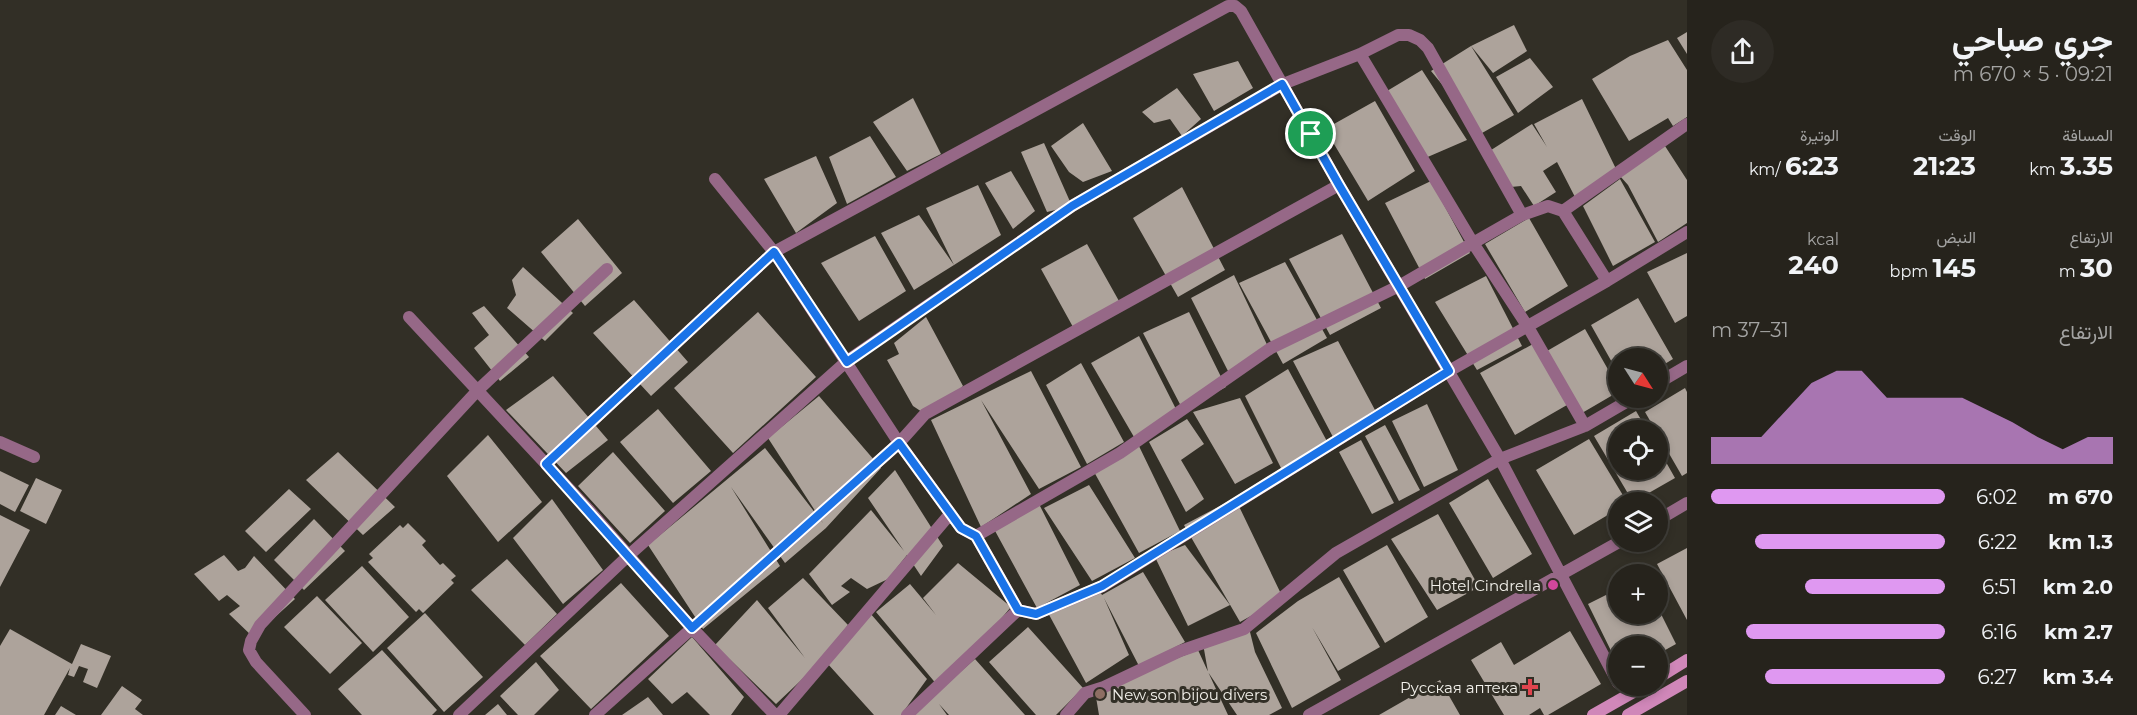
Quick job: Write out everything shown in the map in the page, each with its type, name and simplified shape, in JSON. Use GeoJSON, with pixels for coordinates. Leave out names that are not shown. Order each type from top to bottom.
{"type":"FeatureCollection","features":[{"type":"Feature","properties":{"kind":"main road"},"geometry":{"type":"LineString","coordinates":[[1668,672],[1687,660]]}},
{"type":"Feature","properties":{"kind":"main road"},"geometry":{"type":"LineString","coordinates":[[1628,715],[1687,681]]}},
{"type":"Feature","properties":{"kind":"main road"},"geometry":{"type":"LineString","coordinates":[[1593,715],[1613,696]]}},
{"type":"Feature","properties":{"kind":"street"},"geometry":{"type":"LineString","coordinates":[[546,464],[774,252],[1227,6],[1235,6],[1241,11],[1339,185],[1500,459],[1608,663]]}},
{"type":"Feature","properties":{"kind":"street"},"geometry":{"type":"LineString","coordinates":[[459,715],[628,556],[847,362],[1072,206],[1282,84],[1360,54],[1398,35],[1409,35],[1420,40],[1428,48],[1522,214]]}},
{"type":"Feature","properties":{"kind":"street"},"geometry":{"type":"LineString","coordinates":[[1360,54],[1473,243],[1528,327],[1585,426]]}},
{"type":"Feature","properties":{"kind":"street"},"geometry":{"type":"LineString","coordinates":[[1563,211],[1687,124]]}},
{"type":"Feature","properties":{"kind":"street"},"geometry":{"type":"LineString","coordinates":[[715,180],[774,252],[899,443],[950,514],[961,528],[976,536],[1018,610],[1036,614],[1102,586],[1449,371],[1607,281],[1687,232]]}},
{"type":"Feature","properties":{"kind":"street"},"geometry":{"type":"LineString","coordinates":[[595,715],[899,443],[925,414],[1339,185]]}},
{"type":"Feature","properties":{"kind":"street"},"geometry":{"type":"LineString","coordinates":[[976,536],[1120,453],[1271,348],[1399,286],[1522,214],[1548,206],[1563,211],[1607,281]]}},
{"type":"Feature","properties":{"kind":"street"},"geometry":{"type":"LineString","coordinates":[[305,715],[256,662],[249,650],[260,625],[478,390],[607,269]]}},
{"type":"Feature","properties":{"kind":"street"},"geometry":{"type":"LineString","coordinates":[[409,317],[546,464],[692,628],[777,715],[950,514]]}},
{"type":"Feature","properties":{"kind":"street"},"geometry":{"type":"LineString","coordinates":[[1668,377],[1687,366]]}},
{"type":"Feature","properties":{"kind":"street"},"geometry":{"type":"LineString","coordinates":[[1066,715],[1085,693],[1104,687],[1180,651],[1244,629],[1336,553],[1500,459],[1585,426],[1616,408]]}},
{"type":"Feature","properties":{"kind":"street"},"geometry":{"type":"LineString","coordinates":[[0,442],[34,457]]}},
{"type":"Feature","properties":{"kind":"street"},"geometry":{"type":"LineString","coordinates":[[1668,514],[1687,503]]}},
{"type":"Feature","properties":{"kind":"street"},"geometry":{"type":"LineString","coordinates":[[1310,715],[1608,548]]}},
{"type":"Feature","properties":{"kind":"street"},"geometry":{"type":"LineString","coordinates":[[907,715],[1018,610]]}},
{"type":"Feature","properties":{"kind":"building"},"geometry":{"type":"Polygon","coordinates":[[[1514,25],[1527,51],[1493,73],[1471,46],[1514,25]]]}},
{"type":"Feature","properties":{"kind":"building"},"geometry":{"type":"Polygon","coordinates":[[[1687,32],[1687,54],[1677,38],[1687,32]]]}},
{"type":"Feature","properties":{"kind":"building"},"geometry":{"type":"Polygon","coordinates":[[[1668,40],[1687,70],[1687,117],[1673,126],[1668,118],[1629,141],[1592,79],[1630,56],[1668,40]]]}},
{"type":"Feature","properties":{"kind":"building"},"geometry":{"type":"Polygon","coordinates":[[[1471,46],[1514,115],[1482,133],[1431,71],[1471,46]]]}},
{"type":"Feature","properties":{"kind":"building"},"geometry":{"type":"Polygon","coordinates":[[[1530,58],[1553,87],[1518,113],[1496,77],[1530,58]]]}},
{"type":"Feature","properties":{"kind":"building"},"geometry":{"type":"Polygon","coordinates":[[[1238,61],[1253,88],[1214,111],[1193,74],[1238,61]]]}},
{"type":"Feature","properties":{"kind":"building"},"geometry":{"type":"Polygon","coordinates":[[[1422,70],[1467,140],[1423,159],[1387,91],[1422,70]]]}},
{"type":"Feature","properties":{"kind":"building"},"geometry":{"type":"Polygon","coordinates":[[[1177,88],[1201,119],[1182,136],[1170,119],[1154,123],[1142,112],[1177,88]]]}},
{"type":"Feature","properties":{"kind":"building"},"geometry":{"type":"Polygon","coordinates":[[[913,98],[941,154],[907,171],[873,122],[913,98]]]}},
{"type":"Feature","properties":{"kind":"building"},"geometry":{"type":"Polygon","coordinates":[[[1582,99],[1618,173],[1575,197],[1557,162],[1543,171],[1556,192],[1534,206],[1521,186],[1511,187],[1488,152],[1532,124],[1547,147],[1534,124],[1582,99]]]}},
{"type":"Feature","properties":{"kind":"building"},"geometry":{"type":"Polygon","coordinates":[[[1375,101],[1415,171],[1368,201],[1325,129],[1375,101]]]}},
{"type":"Feature","properties":{"kind":"building"},"geometry":{"type":"Polygon","coordinates":[[[1083,123],[1112,171],[1083,182],[1069,172],[1051,146],[1083,123]]]}},
{"type":"Feature","properties":{"kind":"building"},"geometry":{"type":"Polygon","coordinates":[[[870,136],[896,177],[847,204],[829,157],[870,136]]]}},
{"type":"Feature","properties":{"kind":"building"},"geometry":{"type":"Polygon","coordinates":[[[1044,143],[1072,206],[1047,212],[1021,152],[1044,143]]]}},
{"type":"Feature","properties":{"kind":"building"},"geometry":{"type":"Polygon","coordinates":[[[1665,146],[1687,180],[1687,223],[1658,242],[1628,185],[1620,176],[1665,146]]]}},
{"type":"Feature","properties":{"kind":"building"},"geometry":{"type":"Polygon","coordinates":[[[816,156],[837,203],[796,233],[764,179],[816,156]]]}},
{"type":"Feature","properties":{"kind":"building"},"geometry":{"type":"Polygon","coordinates":[[[1011,171],[1035,211],[1013,229],[985,183],[1011,171]]]}},
{"type":"Feature","properties":{"kind":"building"},"geometry":{"type":"Polygon","coordinates":[[[1620,179],[1655,242],[1613,266],[1583,206],[1620,179]]]}},
{"type":"Feature","properties":{"kind":"building"},"geometry":{"type":"Polygon","coordinates":[[[1431,181],[1470,253],[1425,279],[1385,203],[1431,181]]]}},
{"type":"Feature","properties":{"kind":"building"},"geometry":{"type":"Polygon","coordinates":[[[978,185],[1001,235],[954,265],[926,208],[978,185]]]}},
{"type":"Feature","properties":{"kind":"building"},"geometry":{"type":"Polygon","coordinates":[[[1182,187],[1225,270],[1178,297],[1133,218],[1182,187]]]}},
{"type":"Feature","properties":{"kind":"building"},"geometry":{"type":"Polygon","coordinates":[[[919,215],[954,265],[914,290],[881,233],[919,215]]]}},
{"type":"Feature","properties":{"kind":"building"},"geometry":{"type":"Polygon","coordinates":[[[1529,218],[1568,286],[1525,312],[1485,244],[1529,218]]]}},
{"type":"Feature","properties":{"kind":"building"},"geometry":{"type":"Polygon","coordinates":[[[578,219],[622,273],[585,306],[541,252],[578,219]]]}},
{"type":"Feature","properties":{"kind":"building"},"geometry":{"type":"Polygon","coordinates":[[[1342,234],[1381,308],[1330,335],[1289,259],[1342,234]]]}},
{"type":"Feature","properties":{"kind":"building"},"geometry":{"type":"Polygon","coordinates":[[[875,236],[906,291],[859,321],[821,263],[875,236]]]}},
{"type":"Feature","properties":{"kind":"building"},"geometry":{"type":"Polygon","coordinates":[[[1087,244],[1119,301],[1073,327],[1041,269],[1087,244]]]}},
{"type":"Feature","properties":{"kind":"building"},"geometry":{"type":"Polygon","coordinates":[[[1687,253],[1687,316],[1675,323],[1647,272],[1687,253]]]}},
{"type":"Feature","properties":{"kind":"building"},"geometry":{"type":"Polygon","coordinates":[[[1285,262],[1327,338],[1283,364],[1239,283],[1285,262]]]}},
{"type":"Feature","properties":{"kind":"building"},"geometry":{"type":"Polygon","coordinates":[[[523,267],[573,313],[545,341],[507,308],[516,295],[512,280],[523,267]]]}},
{"type":"Feature","properties":{"kind":"building"},"geometry":{"type":"Polygon","coordinates":[[[1234,275],[1271,353],[1229,373],[1191,298],[1234,275]]]}},
{"type":"Feature","properties":{"kind":"building"},"geometry":{"type":"Polygon","coordinates":[[[1486,276],[1522,346],[1477,370],[1435,302],[1486,276]]]}},
{"type":"Feature","properties":{"kind":"building"},"geometry":{"type":"Polygon","coordinates":[[[1638,298],[1667,348],[1608,348],[1608,355],[1591,325],[1638,298]]]}},
{"type":"Feature","properties":{"kind":"building"},"geometry":{"type":"Polygon","coordinates":[[[634,300],[688,362],[651,396],[593,333],[634,300]]]}},
{"type":"Feature","properties":{"kind":"building"},"geometry":{"type":"Polygon","coordinates":[[[484,306],[529,357],[500,381],[474,348],[489,335],[472,313],[484,306]]]}},
{"type":"Feature","properties":{"kind":"building"},"geometry":{"type":"Polygon","coordinates":[[[758,312],[816,377],[733,453],[674,388],[758,312]]]}},
{"type":"Feature","properties":{"kind":"building"},"geometry":{"type":"Polygon","coordinates":[[[1189,312],[1226,387],[1183,410],[1143,333],[1189,312]]]}},
{"type":"Feature","properties":{"kind":"building"},"geometry":{"type":"Polygon","coordinates":[[[926,317],[963,386],[942,405],[925,414],[913,406],[887,360],[899,354],[894,343],[926,317]]]}},
{"type":"Feature","properties":{"kind":"building"},"geometry":{"type":"Polygon","coordinates":[[[1585,329],[1608,369],[1608,398],[1582,413],[1547,351],[1585,329]]]}},
{"type":"Feature","properties":{"kind":"building"},"geometry":{"type":"Polygon","coordinates":[[[1139,336],[1178,413],[1134,437],[1091,363],[1139,336]]]}},
{"type":"Feature","properties":{"kind":"building"},"geometry":{"type":"Polygon","coordinates":[[[1338,341],[1375,410],[1333,437],[1293,361],[1338,341]]]}},
{"type":"Feature","properties":{"kind":"building"},"geometry":{"type":"Polygon","coordinates":[[[1533,344],[1567,405],[1515,435],[1480,373],[1533,344]]]}},
{"type":"Feature","properties":{"kind":"building"},"geometry":{"type":"Polygon","coordinates":[[[1668,350],[1673,359],[1668,362],[1668,350]]]}},
{"type":"Feature","properties":{"kind":"building"},"geometry":{"type":"Polygon","coordinates":[[[1081,363],[1124,442],[1087,464],[1046,385],[1081,363]]]}},
{"type":"Feature","properties":{"kind":"building"},"geometry":{"type":"Polygon","coordinates":[[[1288,369],[1329,445],[1282,470],[1245,396],[1288,369]]]}},
{"type":"Feature","properties":{"kind":"building"},"geometry":{"type":"Polygon","coordinates":[[[1031,371],[1081,467],[1039,489],[981,400],[1031,494],[981,527],[931,420],[1031,371]]]}},
{"type":"Feature","properties":{"kind":"building"},"geometry":{"type":"Polygon","coordinates":[[[553,376],[608,440],[566,473],[506,410],[553,376]]]}},
{"type":"Feature","properties":{"kind":"building"},"geometry":{"type":"Polygon","coordinates":[[[1685,388],[1687,392],[1687,473],[1682,476],[1668,452],[1668,420],[1650,420],[1645,412],[1652,408],[1668,408],[1668,398],[1685,388]]]}},
{"type":"Feature","properties":{"kind":"building"},"geometry":{"type":"Polygon","coordinates":[[[819,396],[881,468],[826,528],[785,563],[731,487],[780,566],[703,629],[648,545],[765,448],[823,523],[768,438],[819,396]]]}},
{"type":"Feature","properties":{"kind":"building"},"geometry":{"type":"Polygon","coordinates":[[[1240,398],[1273,463],[1235,484],[1193,412],[1240,398]]]}},
{"type":"Feature","properties":{"kind":"building"},"geometry":{"type":"Polygon","coordinates":[[[1427,404],[1458,470],[1424,487],[1392,421],[1427,404]]]}},
{"type":"Feature","properties":{"kind":"building"},"geometry":{"type":"Polygon","coordinates":[[[658,409],[711,471],[673,503],[620,442],[658,409]]]}},
{"type":"Feature","properties":{"kind":"building"},"geometry":{"type":"Polygon","coordinates":[[[1636,411],[1641,420],[1621,420],[1636,411]]]}},
{"type":"Feature","properties":{"kind":"building"},"geometry":{"type":"Polygon","coordinates":[[[1187,419],[1204,444],[1181,460],[1204,499],[1186,512],[1149,442],[1187,419]]]}},
{"type":"Feature","properties":{"kind":"building"},"geometry":{"type":"Polygon","coordinates":[[[1385,425],[1420,490],[1399,501],[1365,436],[1385,425]]]}},
{"type":"Feature","properties":{"kind":"building"},"geometry":{"type":"Polygon","coordinates":[[[1608,428],[1608,460],[1594,436],[1608,428]]]}},
{"type":"Feature","properties":{"kind":"building"},"geometry":{"type":"Polygon","coordinates":[[[488,435],[542,502],[498,542],[447,476],[488,435]]]}},
{"type":"Feature","properties":{"kind":"building"},"geometry":{"type":"Polygon","coordinates":[[[1589,439],[1608,470],[1608,480],[1614,480],[1621,492],[1608,492],[1608,515],[1574,535],[1536,470],[1589,439]]]}},
{"type":"Feature","properties":{"kind":"building"},"geometry":{"type":"Polygon","coordinates":[[[1361,440],[1394,503],[1372,514],[1339,452],[1361,440]]]}},
{"type":"Feature","properties":{"kind":"building"},"geometry":{"type":"Polygon","coordinates":[[[1137,442],[1180,531],[1139,553],[1093,470],[1137,442]]]}},
{"type":"Feature","properties":{"kind":"building"},"geometry":{"type":"Polygon","coordinates":[[[338,452],[395,507],[363,535],[306,480],[338,452]]]}},
{"type":"Feature","properties":{"kind":"building"},"geometry":{"type":"Polygon","coordinates":[[[613,452],[665,511],[630,543],[578,486],[613,452]]]}},
{"type":"Feature","properties":{"kind":"building"},"geometry":{"type":"Polygon","coordinates":[[[1668,466],[1675,478],[1650,492],[1627,492],[1620,480],[1668,480],[1668,466]]]}},
{"type":"Feature","properties":{"kind":"building"},"geometry":{"type":"Polygon","coordinates":[[[895,470],[943,546],[921,576],[907,555],[888,579],[867,589],[851,578],[841,586],[850,592],[832,605],[809,574],[871,510],[904,551],[868,498],[895,470]]]}},
{"type":"Feature","properties":{"kind":"building"},"geometry":{"type":"Polygon","coordinates":[[[0,471],[29,485],[15,512],[0,504],[0,471]]]}},
{"type":"Feature","properties":{"kind":"building"},"geometry":{"type":"Polygon","coordinates":[[[36,478],[62,490],[46,524],[20,511],[36,478]]]}},
{"type":"Feature","properties":{"kind":"building"},"geometry":{"type":"Polygon","coordinates":[[[1488,479],[1532,554],[1493,578],[1449,503],[1488,479]]]}},
{"type":"Feature","properties":{"kind":"building"},"geometry":{"type":"Polygon","coordinates":[[[1089,485],[1135,558],[1092,581],[1044,508],[1089,485]]]}},
{"type":"Feature","properties":{"kind":"building"},"geometry":{"type":"Polygon","coordinates":[[[289,489],[311,509],[266,552],[245,531],[289,489]]]}},
{"type":"Feature","properties":{"kind":"building"},"geometry":{"type":"Polygon","coordinates":[[[1235,498],[1283,598],[1240,622],[1184,525],[1235,498]]]}},
{"type":"Feature","properties":{"kind":"building"},"geometry":{"type":"Polygon","coordinates":[[[552,499],[603,570],[563,604],[513,538],[552,499]]]}},
{"type":"Feature","properties":{"kind":"building"},"geometry":{"type":"Polygon","coordinates":[[[1039,504],[1080,585],[1037,608],[994,529],[1039,504]]]}},
{"type":"Feature","properties":{"kind":"building"},"geometry":{"type":"Polygon","coordinates":[[[1438,514],[1479,587],[1437,610],[1391,539],[1438,514]]]}},
{"type":"Feature","properties":{"kind":"building"},"geometry":{"type":"Polygon","coordinates":[[[0,515],[30,530],[0,587],[0,515]]]}},
{"type":"Feature","properties":{"kind":"building"},"geometry":{"type":"Polygon","coordinates":[[[314,519],[345,551],[304,590],[274,560],[314,519]]]}},
{"type":"Feature","properties":{"kind":"building"},"geometry":{"type":"Polygon","coordinates":[[[408,523],[426,541],[422,545],[440,565],[443,563],[456,576],[451,580],[454,583],[423,613],[419,609],[416,612],[368,562],[373,558],[369,554],[400,525],[403,528],[408,523]]]}},
{"type":"Feature","properties":{"kind":"building"},"geometry":{"type":"Polygon","coordinates":[[[1185,545],[1230,605],[1188,626],[1155,557],[1185,545]]]}},
{"type":"Feature","properties":{"kind":"building"},"geometry":{"type":"Polygon","coordinates":[[[1387,545],[1428,617],[1385,643],[1343,570],[1387,545]]]}},
{"type":"Feature","properties":{"kind":"building"},"geometry":{"type":"Polygon","coordinates":[[[1687,548],[1687,620],[1668,585],[1668,564],[1657,564],[1687,548]]]}},
{"type":"Feature","properties":{"kind":"building"},"geometry":{"type":"Polygon","coordinates":[[[224,555],[238,571],[245,568],[254,556],[295,599],[253,637],[229,614],[240,606],[227,595],[219,601],[194,574],[224,555]]]}},
{"type":"Feature","properties":{"kind":"building"},"geometry":{"type":"Polygon","coordinates":[[[507,559],[557,614],[525,645],[471,590],[507,559]]]}},
{"type":"Feature","properties":{"kind":"building"},"geometry":{"type":"Polygon","coordinates":[[[958,563],[1011,607],[973,652],[938,686],[876,612],[910,584],[936,615],[923,598],[958,563]]]}},
{"type":"Feature","properties":{"kind":"building"},"geometry":{"type":"Polygon","coordinates":[[[362,566],[409,617],[373,652],[325,600],[362,566]]]}},
{"type":"Feature","properties":{"kind":"building"},"geometry":{"type":"Polygon","coordinates":[[[1143,572],[1185,642],[1139,666],[1104,598],[1129,655],[1086,683],[1047,611],[1097,586],[1102,595],[1143,572]]]}},
{"type":"Feature","properties":{"kind":"building"},"geometry":{"type":"Polygon","coordinates":[[[1339,577],[1380,647],[1338,671],[1312,627],[1341,680],[1292,708],[1256,633],[1298,601],[1339,577]]]}},
{"type":"Feature","properties":{"kind":"building"},"geometry":{"type":"Polygon","coordinates":[[[803,578],[848,625],[814,668],[776,704],[715,645],[757,600],[805,658],[768,608],[803,578]]]}},
{"type":"Feature","properties":{"kind":"building"},"geometry":{"type":"Polygon","coordinates":[[[621,583],[669,636],[591,709],[540,656],[621,583]]]}},
{"type":"Feature","properties":{"kind":"building"},"geometry":{"type":"Polygon","coordinates":[[[1608,594],[1608,624],[1666,624],[1676,644],[1668,648],[1668,636],[1608,636],[1608,645],[1588,604],[1608,594]]]}},
{"type":"Feature","properties":{"kind":"building"},"geometry":{"type":"Polygon","coordinates":[[[317,596],[362,643],[330,674],[284,627],[317,596]]]}},
{"type":"Feature","properties":{"kind":"building"},"geometry":{"type":"Polygon","coordinates":[[[425,613],[483,677],[444,712],[387,648],[425,613]]]}},
{"type":"Feature","properties":{"kind":"building"},"geometry":{"type":"Polygon","coordinates":[[[870,613],[927,679],[901,715],[874,715],[827,663],[870,613]]]}},
{"type":"Feature","properties":{"kind":"building"},"geometry":{"type":"Polygon","coordinates":[[[1028,627],[1083,688],[1056,715],[1036,715],[989,662],[1028,627]]]}},
{"type":"Feature","properties":{"kind":"building"},"geometry":{"type":"Polygon","coordinates":[[[1249,628],[1255,652],[1282,708],[1269,715],[1237,715],[1208,672],[1202,638],[1249,628]]]}},
{"type":"Feature","properties":{"kind":"building"},"geometry":{"type":"Polygon","coordinates":[[[10,629],[72,664],[81,644],[111,656],[97,688],[83,682],[88,669],[79,666],[74,677],[68,675],[70,668],[44,715],[0,715],[0,646],[10,629]]]}},
{"type":"Feature","properties":{"kind":"building"},"geometry":{"type":"Polygon","coordinates":[[[1570,631],[1601,684],[1548,715],[1544,715],[1540,708],[1529,715],[1504,715],[1471,660],[1501,642],[1514,665],[1570,631]]]}},
{"type":"Feature","properties":{"kind":"building"},"geometry":{"type":"Polygon","coordinates":[[[692,637],[744,697],[731,715],[710,715],[687,692],[672,704],[648,679],[692,637]]]}},
{"type":"Feature","properties":{"kind":"building"},"geometry":{"type":"Polygon","coordinates":[[[382,650],[437,710],[432,715],[362,715],[338,689],[382,650]]]}},
{"type":"Feature","properties":{"kind":"building"},"geometry":{"type":"Polygon","coordinates":[[[1198,650],[1228,715],[1099,715],[1095,691],[1198,650]]]}},
{"type":"Feature","properties":{"kind":"building"},"geometry":{"type":"Polygon","coordinates":[[[975,659],[1025,715],[949,715],[939,704],[947,715],[911,715],[975,659]]]}},
{"type":"Feature","properties":{"kind":"building"},"geometry":{"type":"Polygon","coordinates":[[[536,662],[559,690],[534,715],[518,715],[500,696],[536,662]]]}},
{"type":"Feature","properties":{"kind":"building"},"geometry":{"type":"Polygon","coordinates":[[[1440,680],[1460,715],[1379,715],[1440,680]]]}},
{"type":"Feature","properties":{"kind":"building"},"geometry":{"type":"Polygon","coordinates":[[[122,686],[142,700],[135,709],[143,715],[101,715],[122,686]]]}},
{"type":"Feature","properties":{"kind":"building"},"geometry":{"type":"Polygon","coordinates":[[[648,697],[663,715],[622,715],[648,697]]]}},
{"type":"Feature","properties":{"kind":"building"},"geometry":{"type":"Polygon","coordinates":[[[498,704],[507,715],[485,715],[498,704]]]}},
{"type":"Feature","properties":{"kind":"building"},"geometry":{"type":"Polygon","coordinates":[[[61,706],[76,715],[55,715],[61,706]]]}},
{"type":"Feature","properties":{"kind":"place","name":"Hotel Cindrella"},"geometry":{"type":"Point","coordinates":[1553,585]}},
{"type":"Feature","properties":{"kind":"place","name":"Русская аптека"},"geometry":{"type":"Point","coordinates":[1530,687]}},
{"type":"Feature","properties":{"kind":"place","name":"New son bijou divers"},"geometry":{"type":"Point","coordinates":[1100,694]}},
{"type":"Feature","properties":{"kind":"route"},"geometry":{"type":"LineString","coordinates":[[1282,84],[1311,134],[1449,371],[1102,586],[1036,614],[1018,610],[976,536],[961,528],[899,443],[692,628],[546,464],[774,252],[847,362],[1072,206],[1282,84]]}}]}
